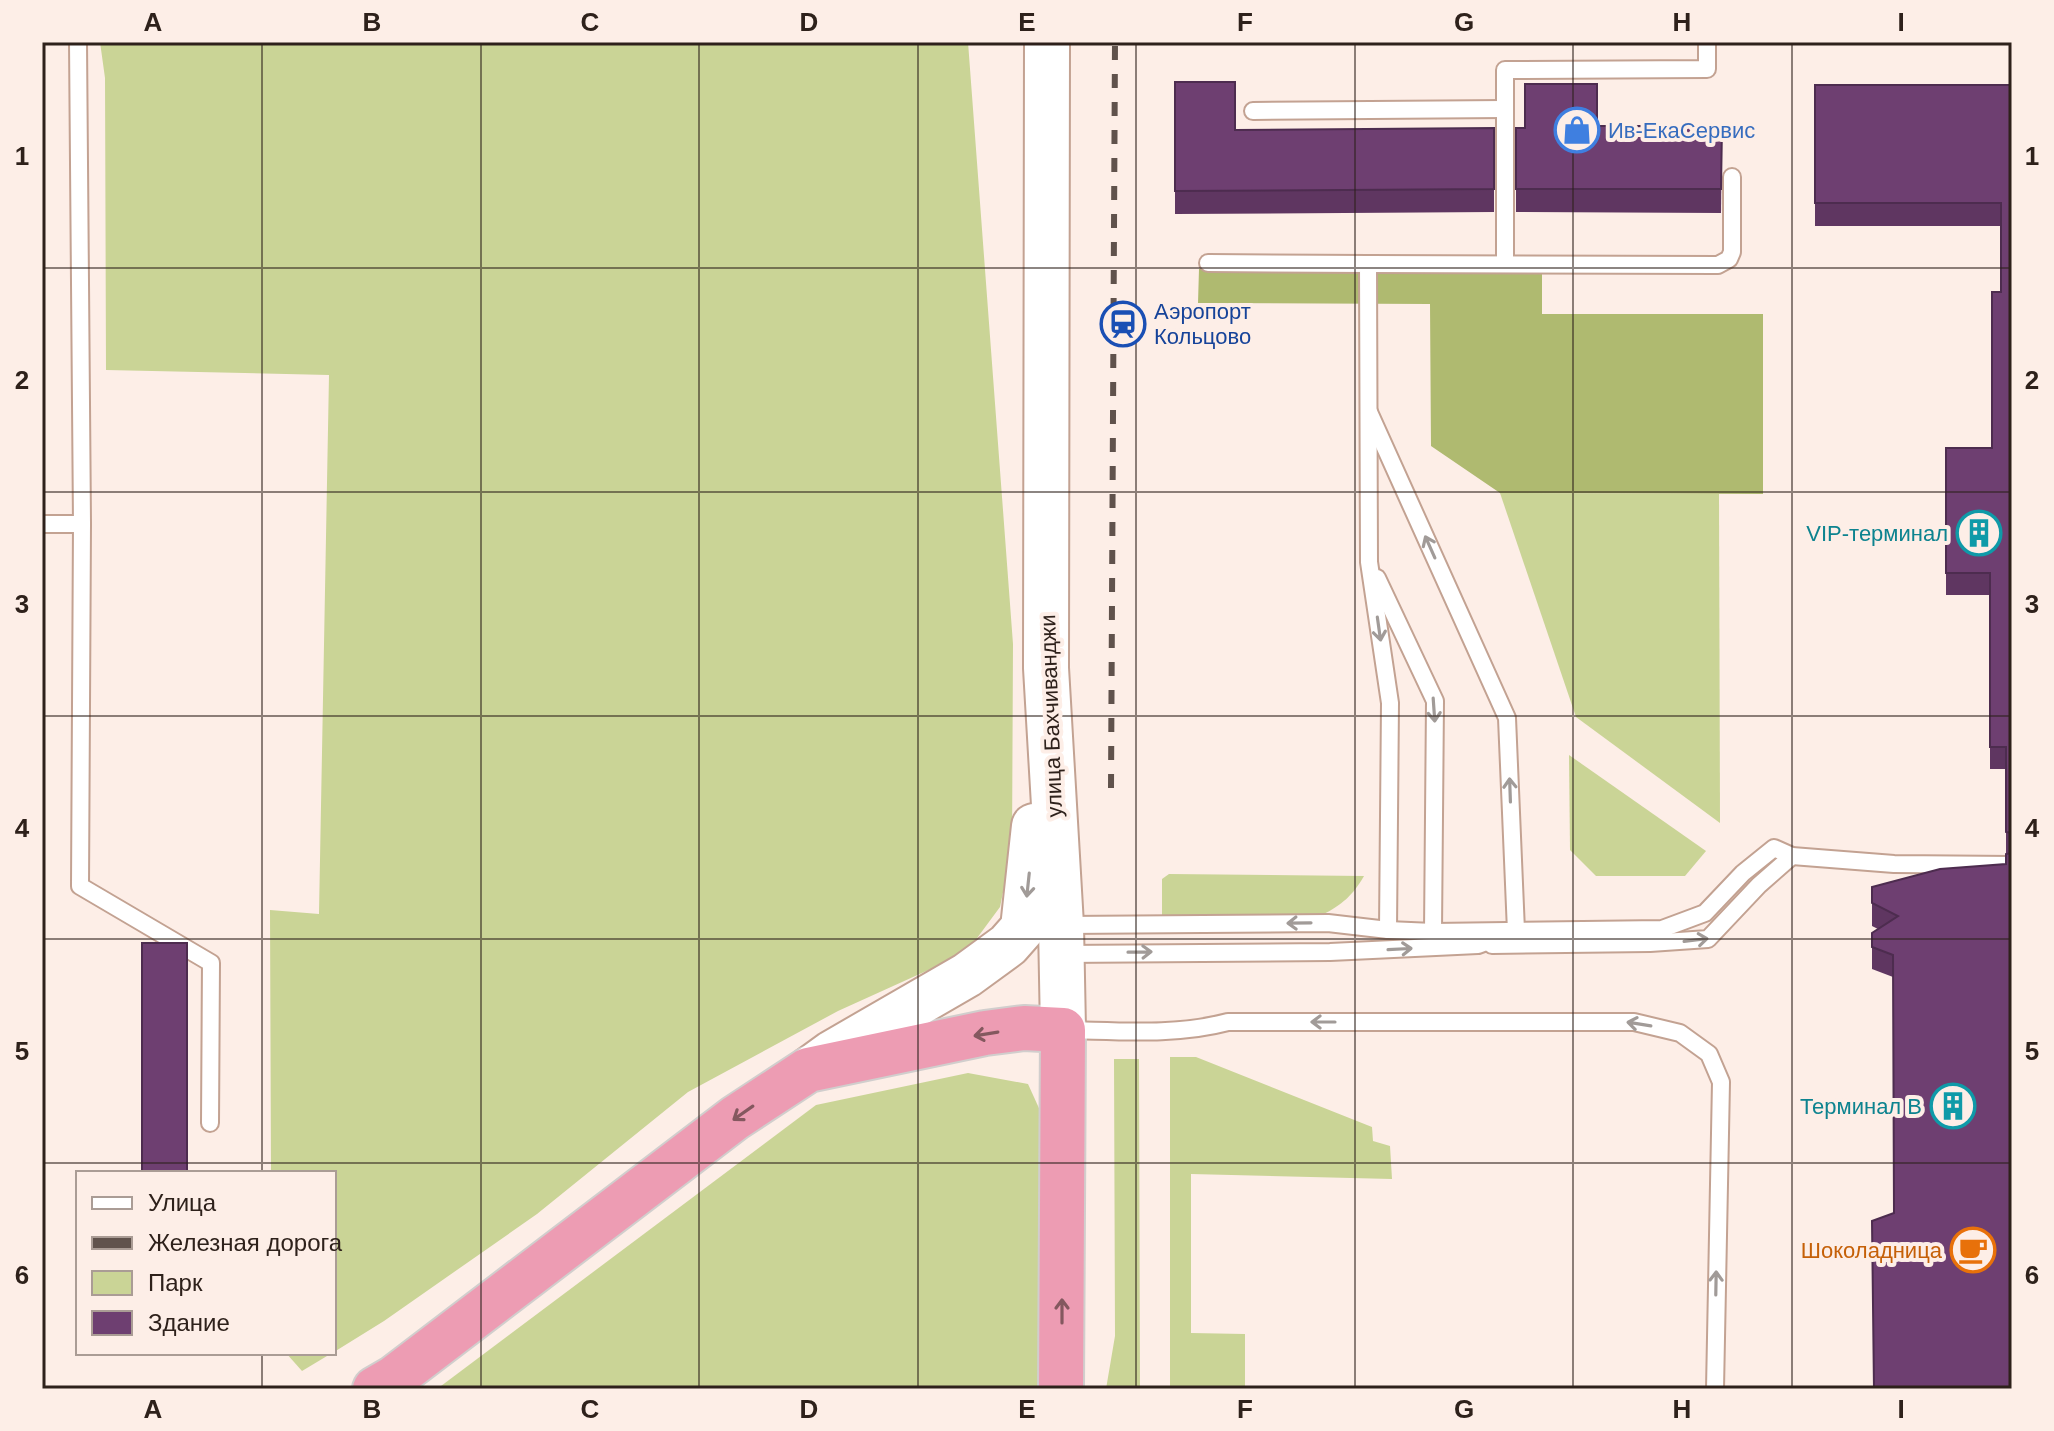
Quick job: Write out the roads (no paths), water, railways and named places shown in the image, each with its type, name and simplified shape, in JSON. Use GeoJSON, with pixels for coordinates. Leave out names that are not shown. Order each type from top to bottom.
{"type":"FeatureCollection","features":[{"type":"Feature","properties":{"kind":"highway"},"geometry":{"type":"LineString","coordinates":[[375,1389],[394,1378],[735,1118],[808,1070],[985,1033],[1024,1028],[1063,1030]]}},
{"type":"Feature","properties":{"kind":"highway","name":"улица Бахчиванджи"},"geometry":{"type":"LineString","coordinates":[[1061,1389],[1063,1030]]}},
{"type":"Feature","properties":{"kind":"highway"},"geometry":{"type":"LineString","coordinates":[[406,1389],[489,1324],[538,1267]]}},
{"type":"Feature","properties":{"kind":"main road","name":"улица Бахчиванджи"},"geometry":{"type":"LineString","coordinates":[[1047,42],[1046,932],[1063,1030]]}},
{"type":"Feature","properties":{"kind":"main road"},"geometry":{"type":"LineString","coordinates":[[808,1070],[967,975],[1008,945],[1046,932]]}},
{"type":"Feature","properties":{"kind":"lane"},"geometry":{"type":"LineString","coordinates":[[78,42],[82,524],[80,886],[211,963],[210,1123]]}},
{"type":"Feature","properties":{"kind":"lane"},"geometry":{"type":"LineString","coordinates":[[1505,264],[1505,70],[1707,69],[1707,42]]}},
{"type":"Feature","properties":{"kind":"lane"},"geometry":{"type":"LineString","coordinates":[[1253,111],[1505,109]]}},
{"type":"Feature","properties":{"kind":"lane"},"geometry":{"type":"LineString","coordinates":[[1208,263],[1711,266],[1725,263],[1732,252],[1732,177]]}},
{"type":"Feature","properties":{"kind":"lane"},"geometry":{"type":"LineString","coordinates":[[1368,264],[1369,562],[1390,703],[1388,930]]}},
{"type":"Feature","properties":{"kind":"lane"},"geometry":{"type":"LineString","coordinates":[[1369,412],[1507,718],[1516,931]]}},
{"type":"Feature","properties":{"kind":"lane"},"geometry":{"type":"LineString","coordinates":[[42,524],[82,524]]}},
{"type":"Feature","properties":{"kind":"lane"},"geometry":{"type":"LineString","coordinates":[[1369,562],[1435,701],[1433,932]]}},
{"type":"Feature","properties":{"kind":"lane"},"geometry":{"type":"LineString","coordinates":[[1046,932],[1328,923],[1433,932],[1662,929],[1705,913],[1743,873],[1774,848],[1792,856],[1894,864],[2012,865]]}},
{"type":"Feature","properties":{"kind":"lane"},"geometry":{"type":"LineString","coordinates":[[1046,932],[1330,952],[1708,939],[1759,885],[1792,856]]}},
{"type":"Feature","properties":{"kind":"lane"},"geometry":{"type":"LineString","coordinates":[[1478,945],[1516,931]]}},
{"type":"Feature","properties":{"kind":"lane"},"geometry":{"type":"LineString","coordinates":[[1063,1030],[1200,1030],[1228,1022],[1634,1022],[1680,1033],[1709,1054],[1721,1082],[1715,1389]]}},
{"type":"Feature","properties":{"kind":"railway"},"geometry":{"type":"LineString","coordinates":[[1111,788],[1115,42]]}},
{"type":"Feature","properties":{"kind":"place","name":"Ив-ЕкаСервис"},"geometry":{"type":"Point","coordinates":[1577,130]}},
{"type":"Feature","properties":{"kind":"place","name":"Аэропорт Кольцово"},"geometry":{"type":"Point","coordinates":[1123,324]}},
{"type":"Feature","properties":{"kind":"place","name":"VIP-терминал"},"geometry":{"type":"Point","coordinates":[1979,533]}},
{"type":"Feature","properties":{"kind":"place","name":"Терминал B"},"geometry":{"type":"Point","coordinates":[1953,1106]}},
{"type":"Feature","properties":{"kind":"place","name":"Шоколадница"},"geometry":{"type":"Point","coordinates":[1973,1250]}}]}
